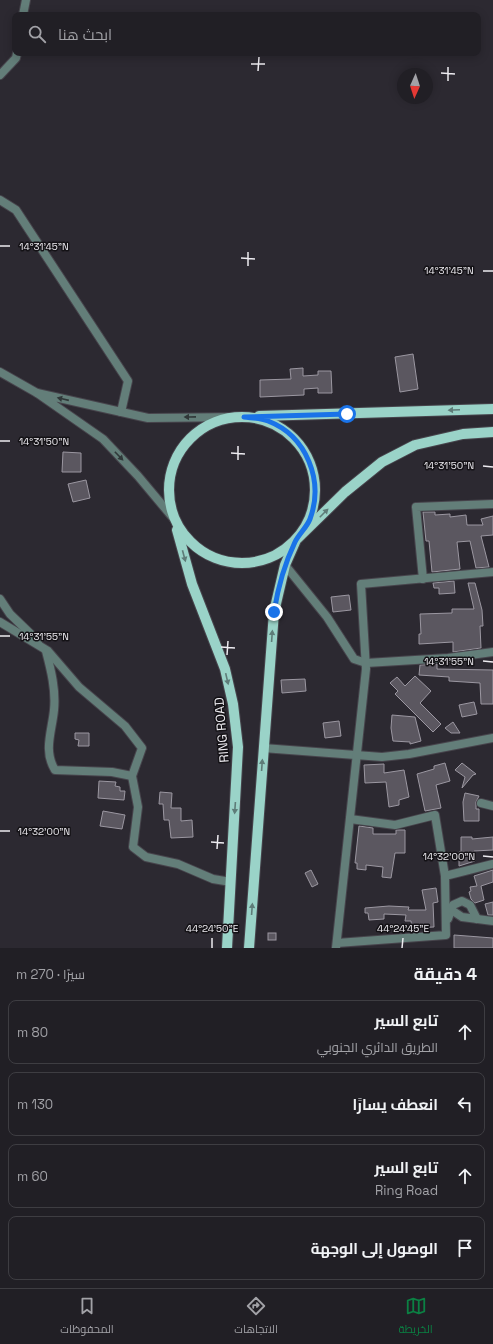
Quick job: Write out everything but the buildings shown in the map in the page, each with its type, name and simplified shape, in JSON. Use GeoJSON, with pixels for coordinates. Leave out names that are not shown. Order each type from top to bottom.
{"type":"FeatureCollection","features":[{"type":"Feature","properties":{"kind":"main road"},"geometry":{"type":"LineString","coordinates":[[244,417],[493,409]]}},
{"type":"Feature","properties":{"kind":"main road","name":"RING ROAD"},"geometry":{"type":"LineString","coordinates":[[227,948],[238,747],[233,704],[225,669],[192,584],[168,495],[170,471],[181,449],[198,431],[219,420],[244,417]]}},
{"type":"Feature","properties":{"kind":"main road"},"geometry":{"type":"LineString","coordinates":[[244,417],[267,421],[288,433],[304,451],[312,468],[314,473],[316,497],[310,520],[296,540],[285,565],[274,612],[249,948]]}},
{"type":"Feature","properties":{"kind":"main road"},"geometry":{"type":"LineString","coordinates":[[174,519],[187,539],[206,554],[229,563],[254,563],[277,555],[296,540],[345,492],[382,462],[415,445],[463,434],[493,432]]}},
{"type":"Feature","properties":{"kind":"street"},"geometry":{"type":"LineString","coordinates":[[24,12],[26,0]]}},
{"type":"Feature","properties":{"kind":"street"},"geometry":{"type":"LineString","coordinates":[[0,75],[16,56]]}},
{"type":"Feature","properties":{"kind":"street"},"geometry":{"type":"LineString","coordinates":[[0,200],[16,210],[128,380],[121,412]]}},
{"type":"Feature","properties":{"kind":"street"},"geometry":{"type":"LineString","coordinates":[[0,372],[37,393],[103,439],[138,476],[174,519]]}},
{"type":"Feature","properties":{"kind":"street"},"geometry":{"type":"LineString","coordinates":[[37,393],[148,418],[244,417]]}},
{"type":"Feature","properties":{"kind":"street"},"geometry":{"type":"LineString","coordinates":[[424,579],[416,507],[493,504]]}},
{"type":"Feature","properties":{"kind":"street"},"geometry":{"type":"LineString","coordinates":[[285,565],[327,616],[354,658],[366,663],[448,658],[493,652]]}},
{"type":"Feature","properties":{"kind":"street"},"geometry":{"type":"LineString","coordinates":[[350,819],[395,825],[436,815],[448,907],[446,935],[336,945],[366,663],[361,584],[493,572]]}},
{"type":"Feature","properties":{"kind":"street"},"geometry":{"type":"LineString","coordinates":[[0,599],[10,614],[47,650],[79,687],[125,726],[142,748],[132,776],[138,807],[133,847],[146,857],[178,864],[213,879],[231,882]]}},
{"type":"Feature","properties":{"kind":"street"},"geometry":{"type":"LineString","coordinates":[[0,622],[47,650],[54,694],[54,710],[50,729],[49,748],[50,761],[55,770],[112,772],[132,776]]}},
{"type":"Feature","properties":{"kind":"street"},"geometry":{"type":"LineString","coordinates":[[263,748],[382,757],[409,754],[493,738]]}},
{"type":"Feature","properties":{"kind":"street"},"geometry":{"type":"LineString","coordinates":[[481,803],[493,806]]}},
{"type":"Feature","properties":{"kind":"street"},"geometry":{"type":"LineString","coordinates":[[445,876],[493,864]]}},
{"type":"Feature","properties":{"kind":"street"},"geometry":{"type":"LineString","coordinates":[[448,907],[462,901],[470,905],[477,919]]}},
{"type":"Feature","properties":{"kind":"street"},"geometry":{"type":"LineString","coordinates":[[448,907],[462,917],[493,922]]}},
{"type":"Feature","properties":{"kind":"route"},"geometry":{"type":"LineString","coordinates":[[274,612],[276,594],[285,565],[296,540],[310,520],[316,497],[314,473],[304,451],[288,433],[267,421],[244,417],[347,414]]}}]}
